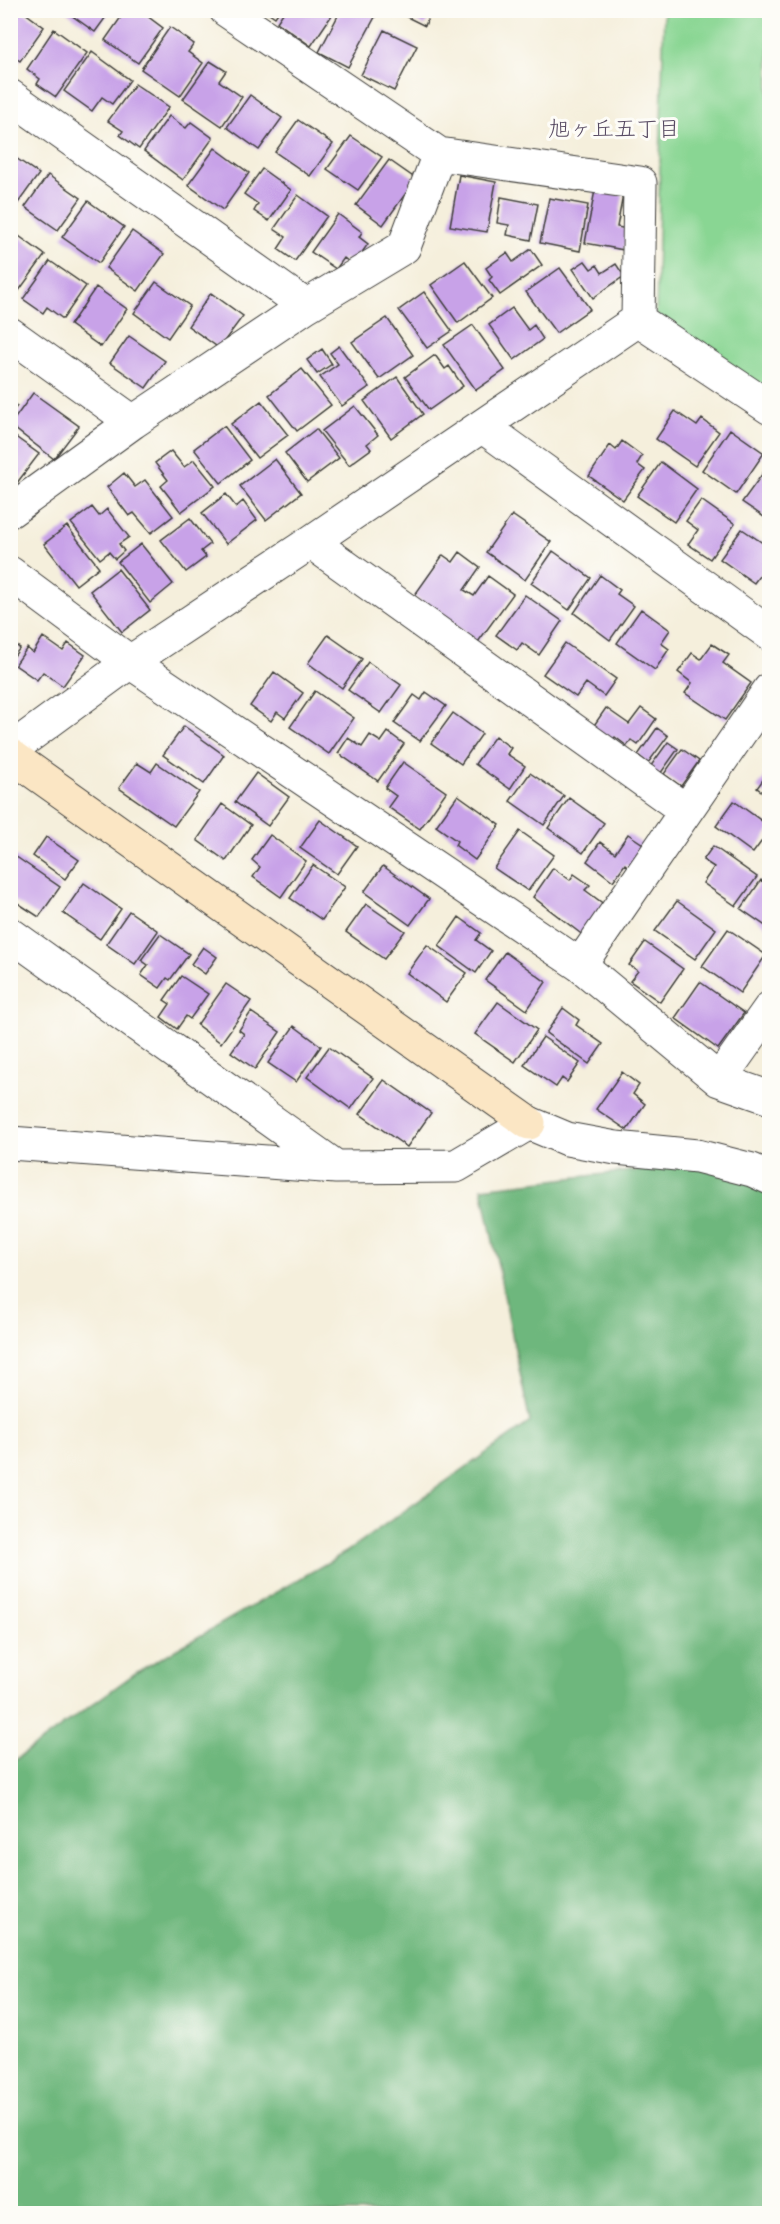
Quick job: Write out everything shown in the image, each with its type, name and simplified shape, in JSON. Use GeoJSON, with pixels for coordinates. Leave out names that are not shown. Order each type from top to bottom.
{"type":"FeatureCollection","features":[{"type":"Feature","properties":{"kind":"street"},"geometry":{"type":"LineString","coordinates":[[226,10],[439,154],[640,183],[638,320]]}},
{"type":"Feature","properties":{"kind":"street"},"geometry":{"type":"LineString","coordinates":[[10,96],[306,306]]}},
{"type":"Feature","properties":{"kind":"street"},"geometry":{"type":"LineString","coordinates":[[10,511],[133,422],[306,306],[404,247],[439,154]]}},
{"type":"Feature","properties":{"kind":"street"},"geometry":{"type":"LineString","coordinates":[[638,320],[770,408]]}},
{"type":"Feature","properties":{"kind":"street"},"geometry":{"type":"LineString","coordinates":[[10,750],[130,662],[638,320]]}},
{"type":"Feature","properties":{"kind":"street"},"geometry":{"type":"LineString","coordinates":[[10,334],[133,422]]}},
{"type":"Feature","properties":{"kind":"street"},"geometry":{"type":"LineString","coordinates":[[482,426],[770,634]]}},
{"type":"Feature","properties":{"kind":"street"},"geometry":{"type":"LineString","coordinates":[[311,542],[685,810]]}},
{"type":"Feature","properties":{"kind":"street"},"geometry":{"type":"LineString","coordinates":[[10,573],[130,662],[580,965],[719,1080],[770,1098]]}},
{"type":"Feature","properties":{"kind":"street"},"geometry":{"type":"LineString","coordinates":[[580,965],[770,689]]}},
{"type":"Feature","properties":{"kind":"street"},"geometry":{"type":"LineString","coordinates":[[10,755],[529,1123],[567,1139],[616,1148],[697,1156],[752,1170],[770,1178]]}},
{"type":"Feature","properties":{"kind":"street"},"geometry":{"type":"LineString","coordinates":[[10,934],[336,1167]]}},
{"type":"Feature","properties":{"kind":"street"},"geometry":{"type":"LineString","coordinates":[[719,1080],[770,1008]]}},
{"type":"Feature","properties":{"kind":"street"},"geometry":{"type":"LineString","coordinates":[[10,1143],[336,1167],[456,1166],[529,1123]]}},
{"type":"Feature","properties":{"kind":"green space"},"geometry":{"type":"Polygon","coordinates":[[[664,11],[769,11],[769,395],[656,315],[664,11]]]}},
{"type":"Feature","properties":{"kind":"green space"},"geometry":{"type":"Polygon","coordinates":[[[769,1155],[769,2213],[11,2213],[10,1764],[137,1672],[346,1552],[530,1422],[482,1188],[769,1155]]]}},
{"type":"Feature","properties":{"kind":"building"},"geometry":{"type":"Polygon","coordinates":[[[10,10],[21,10],[44,27],[20,61],[10,54],[10,10]]]}},
{"type":"Feature","properties":{"kind":"building"},"geometry":{"type":"Polygon","coordinates":[[[64,10],[111,10],[95,32],[64,10]]]}},
{"type":"Feature","properties":{"kind":"building"},"geometry":{"type":"Polygon","coordinates":[[[126,10],[139,10],[163,28],[138,63],[105,40],[126,10]]]}},
{"type":"Feature","properties":{"kind":"building"},"geometry":{"type":"Polygon","coordinates":[[[265,10],[280,10],[275,17],[265,10]]]}},
{"type":"Feature","properties":{"kind":"building"},"geometry":{"type":"Polygon","coordinates":[[[285,10],[332,10],[334,12],[311,46],[277,22],[285,10]]]}},
{"type":"Feature","properties":{"kind":"building"},"geometry":{"type":"Polygon","coordinates":[[[341,10],[363,10],[375,17],[348,67],[319,52],[341,10]]]}},
{"type":"Feature","properties":{"kind":"building"},"geometry":{"type":"Polygon","coordinates":[[[393,10],[431,10],[425,26],[393,10]]]}},
{"type":"Feature","properties":{"kind":"building"},"geometry":{"type":"Polygon","coordinates":[[[170,27],[194,44],[188,52],[203,63],[180,96],[141,69],[170,27]]]}},
{"type":"Feature","properties":{"kind":"building"},"geometry":{"type":"Polygon","coordinates":[[[54,29],[87,53],[56,97],[37,84],[40,79],[27,69],[54,29]]]}},
{"type":"Feature","properties":{"kind":"building"},"geometry":{"type":"Polygon","coordinates":[[[384,30],[417,46],[394,91],[361,75],[384,30]]]}},
{"type":"Feature","properties":{"kind":"building"},"geometry":{"type":"Polygon","coordinates":[[[92,52],[130,80],[112,104],[102,97],[92,111],[64,91],[92,52]]]}},
{"type":"Feature","properties":{"kind":"building"},"geometry":{"type":"Polygon","coordinates":[[[210,61],[226,71],[219,81],[242,97],[222,126],[183,99],[210,61]]]}},
{"type":"Feature","properties":{"kind":"building"},"geometry":{"type":"Polygon","coordinates":[[[135,84],[169,107],[139,149],[120,135],[123,131],[108,121],[135,84]]]}},
{"type":"Feature","properties":{"kind":"building"},"geometry":{"type":"Polygon","coordinates":[[[250,95],[282,118],[259,150],[227,127],[250,95]]]}},
{"type":"Feature","properties":{"kind":"building"},"geometry":{"type":"Polygon","coordinates":[[[169,116],[186,128],[191,122],[213,138],[183,180],[144,151],[169,116]]]}},
{"type":"Feature","properties":{"kind":"building"},"geometry":{"type":"Polygon","coordinates":[[[298,120],[333,144],[310,176],[275,152],[298,120]]]}},
{"type":"Feature","properties":{"kind":"building"},"geometry":{"type":"Polygon","coordinates":[[[351,136],[382,157],[358,190],[327,169],[351,136]]]}},
{"type":"Feature","properties":{"kind":"building"},"geometry":{"type":"Polygon","coordinates":[[[215,148],[249,173],[223,210],[188,185],[215,148]]]}},
{"type":"Feature","properties":{"kind":"building"},"geometry":{"type":"Polygon","coordinates":[[[10,154],[39,174],[13,210],[10,208],[10,154]]]}},
{"type":"Feature","properties":{"kind":"building"},"geometry":{"type":"Polygon","coordinates":[[[389,160],[416,179],[383,225],[356,205],[389,160]]]}},
{"type":"Feature","properties":{"kind":"building"},"geometry":{"type":"Polygon","coordinates":[[[262,169],[291,190],[269,221],[254,211],[258,204],[244,194],[262,169]]]}},
{"type":"Feature","properties":{"kind":"building"},"geometry":{"type":"Polygon","coordinates":[[[48,175],[81,198],[58,230],[25,207],[48,175]]]}},
{"type":"Feature","properties":{"kind":"building"},"geometry":{"type":"Polygon","coordinates":[[[459,175],[496,182],[487,232],[450,226],[459,175]]]}},
{"type":"Feature","properties":{"kind":"building"},"geometry":{"type":"Polygon","coordinates":[[[595,190],[623,195],[617,227],[627,229],[624,250],[585,243],[595,190]]]}},
{"type":"Feature","properties":{"kind":"building"},"geometry":{"type":"Polygon","coordinates":[[[298,195],[327,216],[295,261],[278,249],[286,237],[274,229],[298,195]]]}},
{"type":"Feature","properties":{"kind":"building"},"geometry":{"type":"Polygon","coordinates":[[[501,197],[538,204],[531,240],[507,235],[509,225],[497,223],[501,197]]]}},
{"type":"Feature","properties":{"kind":"building"},"geometry":{"type":"Polygon","coordinates":[[[549,198],[588,205],[580,251],[540,243],[549,198]]]}},
{"type":"Feature","properties":{"kind":"building"},"geometry":{"type":"Polygon","coordinates":[[[88,201],[124,227],[99,263],[62,237],[88,201]]]}},
{"type":"Feature","properties":{"kind":"building"},"geometry":{"type":"Polygon","coordinates":[[[338,214],[362,232],[359,237],[368,244],[353,265],[344,258],[336,269],[311,252],[338,214]]]}},
{"type":"Feature","properties":{"kind":"building"},"geometry":{"type":"Polygon","coordinates":[[[12,231],[45,255],[10,303],[10,233],[12,231]]]}},
{"type":"Feature","properties":{"kind":"building"},"geometry":{"type":"Polygon","coordinates":[[[132,231],[164,254],[138,291],[106,268],[132,231]]]}},
{"type":"Feature","properties":{"kind":"building"},"geometry":{"type":"Polygon","coordinates":[[[531,249],[542,265],[500,295],[489,280],[492,277],[486,268],[507,253],[513,262],[531,249]]]}},
{"type":"Feature","properties":{"kind":"building"},"geometry":{"type":"Polygon","coordinates":[[[50,261],[86,286],[63,319],[47,307],[43,313],[23,299],[50,261]]]}},
{"type":"Feature","properties":{"kind":"building"},"geometry":{"type":"Polygon","coordinates":[[[465,261],[492,298],[458,323],[431,285],[465,261]]]}},
{"type":"Feature","properties":{"kind":"building"},"geometry":{"type":"Polygon","coordinates":[[[585,261],[591,269],[597,265],[602,273],[616,264],[624,276],[593,298],[573,269],[585,261]]]}},
{"type":"Feature","properties":{"kind":"building"},"geometry":{"type":"Polygon","coordinates":[[[560,268],[590,309],[556,333],[526,292],[560,268]]]}},
{"type":"Feature","properties":{"kind":"building"},"geometry":{"type":"Polygon","coordinates":[[[156,282],[190,306],[168,338],[134,313],[156,282]]]}},
{"type":"Feature","properties":{"kind":"building"},"geometry":{"type":"Polygon","coordinates":[[[96,287],[127,309],[101,347],[70,325],[96,287]]]}},
{"type":"Feature","properties":{"kind":"building"},"geometry":{"type":"Polygon","coordinates":[[[424,292],[452,331],[427,348],[399,310],[424,292]]]}},
{"type":"Feature","properties":{"kind":"building"},"geometry":{"type":"Polygon","coordinates":[[[211,293],[243,316],[219,348],[188,326],[211,293]]]}},
{"type":"Feature","properties":{"kind":"building"},"geometry":{"type":"Polygon","coordinates":[[[512,308],[528,330],[534,325],[543,339],[514,360],[489,325],[512,308]]]}},
{"type":"Feature","properties":{"kind":"building"},"geometry":{"type":"Polygon","coordinates":[[[387,318],[413,355],[379,379],[352,342],[387,318]]]}},
{"type":"Feature","properties":{"kind":"building"},"geometry":{"type":"Polygon","coordinates":[[[473,325],[505,370],[476,390],[444,345],[473,325]]]}},
{"type":"Feature","properties":{"kind":"building"},"geometry":{"type":"Polygon","coordinates":[[[129,336],[165,361],[146,388],[110,363],[129,336]]]}},
{"type":"Feature","properties":{"kind":"building"},"geometry":{"type":"Polygon","coordinates":[[[339,346],[369,387],[342,406],[320,377],[338,364],[330,353],[339,346]]]}},
{"type":"Feature","properties":{"kind":"building"},"geometry":{"type":"Polygon","coordinates":[[[322,349],[332,364],[317,374],[307,360],[322,349]]]}},
{"type":"Feature","properties":{"kind":"building"},"geometry":{"type":"Polygon","coordinates":[[[435,355],[445,369],[449,366],[463,386],[429,410],[405,377],[435,355]]]}},
{"type":"Feature","properties":{"kind":"building"},"geometry":{"type":"Polygon","coordinates":[[[302,369],[331,405],[297,431],[269,395],[302,369]]]}},
{"type":"Feature","properties":{"kind":"building"},"geometry":{"type":"Polygon","coordinates":[[[397,377],[423,414],[391,438],[364,401],[397,377]]]}},
{"type":"Feature","properties":{"kind":"building"},"geometry":{"type":"Polygon","coordinates":[[[33,393],[79,426],[54,459],[10,425],[33,393]]]}},
{"type":"Feature","properties":{"kind":"building"},"geometry":{"type":"Polygon","coordinates":[[[261,401],[288,435],[257,458],[231,424],[261,401]]]}},
{"type":"Feature","properties":{"kind":"building"},"geometry":{"type":"Polygon","coordinates":[[[10,402],[17,406],[10,415],[10,402]]]}},
{"type":"Feature","properties":{"kind":"building"},"geometry":{"type":"Polygon","coordinates":[[[355,406],[378,435],[367,444],[371,449],[349,465],[322,431],[355,406]]]}},
{"type":"Feature","properties":{"kind":"building"},"geometry":{"type":"Polygon","coordinates":[[[675,411],[697,426],[702,419],[719,432],[695,466],[656,439],[675,411]]]}},
{"type":"Feature","properties":{"kind":"building"},"geometry":{"type":"Polygon","coordinates":[[[224,426],[250,460],[221,483],[194,449],[224,426]]]}},
{"type":"Feature","properties":{"kind":"building"},"geometry":{"type":"Polygon","coordinates":[[[316,429],[339,458],[307,482],[285,453],[316,429]]]}},
{"type":"Feature","properties":{"kind":"building"},"geometry":{"type":"Polygon","coordinates":[[[730,429],[764,453],[736,494],[702,470],[730,429]]]}},
{"type":"Feature","properties":{"kind":"building"},"geometry":{"type":"Polygon","coordinates":[[[10,433],[39,454],[10,492],[10,433]]]}},
{"type":"Feature","properties":{"kind":"building"},"geometry":{"type":"Polygon","coordinates":[[[622,441],[642,456],[637,464],[645,470],[623,500],[589,476],[610,445],[616,450],[622,441]]]}},
{"type":"Feature","properties":{"kind":"building"},"geometry":{"type":"Polygon","coordinates":[[[171,451],[184,467],[194,460],[215,486],[181,512],[161,486],[168,480],[155,463],[171,451]]]}},
{"type":"Feature","properties":{"kind":"building"},"geometry":{"type":"Polygon","coordinates":[[[275,459],[301,493],[266,520],[240,486],[275,459]]]}},
{"type":"Feature","properties":{"kind":"building"},"geometry":{"type":"Polygon","coordinates":[[[661,462],[697,489],[674,522],[637,496],[661,462]]]}},
{"type":"Feature","properties":{"kind":"building"},"geometry":{"type":"Polygon","coordinates":[[[124,473],[135,487],[145,480],[173,516],[151,533],[134,513],[129,516],[107,487],[124,473]]]}},
{"type":"Feature","properties":{"kind":"building"},"geometry":{"type":"Polygon","coordinates":[[[763,473],[770,478],[770,521],[742,502],[763,473]]]}},
{"type":"Feature","properties":{"kind":"building"},"geometry":{"type":"Polygon","coordinates":[[[226,494],[236,507],[243,501],[257,520],[226,544],[202,513],[226,494]]]}},
{"type":"Feature","properties":{"kind":"building"},"geometry":{"type":"Polygon","coordinates":[[[701,500],[735,524],[710,559],[688,544],[698,530],[686,521],[701,500]]]}},
{"type":"Feature","properties":{"kind":"building"},"geometry":{"type":"Polygon","coordinates":[[[92,507],[99,516],[107,509],[129,537],[119,544],[124,551],[115,559],[109,552],[100,559],[71,523],[92,507]]]}},
{"type":"Feature","properties":{"kind":"building"},"geometry":{"type":"Polygon","coordinates":[[[512,515],[551,542],[525,580],[486,552],[512,515]]]}},
{"type":"Feature","properties":{"kind":"building"},"geometry":{"type":"Polygon","coordinates":[[[190,518],[210,544],[201,551],[206,557],[186,572],[161,540],[190,518]]]}},
{"type":"Feature","properties":{"kind":"building"},"geometry":{"type":"Polygon","coordinates":[[[67,526],[99,567],[76,585],[44,544],[67,526]]]}},
{"type":"Feature","properties":{"kind":"building"},"geometry":{"type":"Polygon","coordinates":[[[742,529],[770,548],[770,561],[754,583],[720,559],[742,529]]]}},
{"type":"Feature","properties":{"kind":"building"},"geometry":{"type":"Polygon","coordinates":[[[141,544],[173,584],[150,603],[118,562],[141,544]]]}},
{"type":"Feature","properties":{"kind":"building"},"geometry":{"type":"Polygon","coordinates":[[[553,551],[591,578],[569,610],[531,583],[553,551]]]}},
{"type":"Feature","properties":{"kind":"building"},"geometry":{"type":"Polygon","coordinates":[[[460,552],[480,567],[464,590],[474,596],[488,576],[513,594],[478,642],[414,596],[443,555],[453,562],[460,552]]]}},
{"type":"Feature","properties":{"kind":"building"},"geometry":{"type":"Polygon","coordinates":[[[118,569],[150,610],[122,632],[90,591],[118,569]]]}},
{"type":"Feature","properties":{"kind":"building"},"geometry":{"type":"Polygon","coordinates":[[[600,575],[620,590],[617,594],[634,606],[610,640],[574,613],[600,575]]]}},
{"type":"Feature","properties":{"kind":"building"},"geometry":{"type":"Polygon","coordinates":[[[525,595],[562,621],[539,655],[522,643],[517,650],[496,635],[525,595]]]}},
{"type":"Feature","properties":{"kind":"building"},"geometry":{"type":"Polygon","coordinates":[[[641,609],[670,630],[661,643],[669,649],[655,670],[617,643],[641,609]]]}},
{"type":"Feature","properties":{"kind":"building"},"geometry":{"type":"Polygon","coordinates":[[[328,635],[362,659],[342,688],[308,663],[328,635]]]}},
{"type":"Feature","properties":{"kind":"building"},"geometry":{"type":"Polygon","coordinates":[[[43,637],[63,651],[68,643],[85,655],[63,686],[43,672],[37,680],[15,665],[27,648],[33,653],[43,637]]]}},
{"type":"Feature","properties":{"kind":"building"},"geometry":{"type":"Polygon","coordinates":[[[10,642],[20,648],[10,661],[10,642]]]}},
{"type":"Feature","properties":{"kind":"building"},"geometry":{"type":"Polygon","coordinates":[[[565,643],[616,679],[604,696],[586,683],[576,697],[543,674],[565,643]]]}},
{"type":"Feature","properties":{"kind":"building"},"geometry":{"type":"Polygon","coordinates":[[[712,644],[729,655],[723,663],[751,683],[725,720],[685,693],[692,683],[678,672],[692,653],[701,659],[712,644]]]}},
{"type":"Feature","properties":{"kind":"building"},"geometry":{"type":"Polygon","coordinates":[[[368,662],[401,685],[381,713],[348,690],[368,662]]]}},
{"type":"Feature","properties":{"kind":"building"},"geometry":{"type":"Polygon","coordinates":[[[274,672],[303,693],[285,718],[277,712],[271,721],[250,706],[274,672]]]}},
{"type":"Feature","properties":{"kind":"building"},"geometry":{"type":"Polygon","coordinates":[[[315,691],[354,718],[329,754],[290,727],[315,691]]]}},
{"type":"Feature","properties":{"kind":"building"},"geometry":{"type":"Polygon","coordinates":[[[426,692],[446,706],[420,741],[394,723],[414,695],[421,700],[426,692]]]}},
{"type":"Feature","properties":{"kind":"building"},"geometry":{"type":"Polygon","coordinates":[[[606,708],[629,724],[641,708],[656,719],[638,745],[631,740],[627,746],[615,737],[609,744],[590,731],[606,708]]]}},
{"type":"Feature","properties":{"kind":"building"},"geometry":{"type":"Polygon","coordinates":[[[453,713],[482,734],[461,764],[431,743],[453,713]]]}},
{"type":"Feature","properties":{"kind":"building"},"geometry":{"type":"Polygon","coordinates":[[[184,726],[224,755],[204,784],[163,755],[184,726]]]}},
{"type":"Feature","properties":{"kind":"building"},"geometry":{"type":"Polygon","coordinates":[[[657,728],[668,736],[648,763],[638,755],[657,728]]]}},
{"type":"Feature","properties":{"kind":"building"},"geometry":{"type":"Polygon","coordinates":[[[388,732],[404,744],[378,781],[338,753],[348,738],[362,747],[370,735],[381,742],[388,732]]]}},
{"type":"Feature","properties":{"kind":"building"},"geometry":{"type":"Polygon","coordinates":[[[495,736],[511,748],[507,754],[525,766],[510,789],[475,764],[495,736]]]}},
{"type":"Feature","properties":{"kind":"building"},"geometry":{"type":"Polygon","coordinates":[[[668,742],[678,749],[655,781],[645,774],[668,742]]]}},
{"type":"Feature","properties":{"kind":"building"},"geometry":{"type":"Polygon","coordinates":[[[682,749],[699,761],[681,786],[664,774],[682,749]]]}},
{"type":"Feature","properties":{"kind":"building"},"geometry":{"type":"Polygon","coordinates":[[[403,762],[446,792],[420,829],[388,807],[396,796],[385,788],[403,762]]]}},
{"type":"Feature","properties":{"kind":"building"},"geometry":{"type":"Polygon","coordinates":[[[137,763],[151,772],[157,763],[199,792],[174,826],[119,788],[137,763]]]}},
{"type":"Feature","properties":{"kind":"building"},"geometry":{"type":"Polygon","coordinates":[[[770,770],[770,797],[757,788],[770,770]]]}},
{"type":"Feature","properties":{"kind":"building"},"geometry":{"type":"Polygon","coordinates":[[[256,773],[289,797],[268,826],[235,802],[256,773]]]}},
{"type":"Feature","properties":{"kind":"building"},"geometry":{"type":"Polygon","coordinates":[[[530,773],[564,796],[544,825],[510,801],[530,773]]]}},
{"type":"Feature","properties":{"kind":"building"},"geometry":{"type":"Polygon","coordinates":[[[458,795],[500,825],[475,860],[455,845],[457,841],[436,826],[458,795]]]}},
{"type":"Feature","properties":{"kind":"building"},"geometry":{"type":"Polygon","coordinates":[[[569,798],[604,823],[583,853],[548,828],[569,798]]]}},
{"type":"Feature","properties":{"kind":"building"},"geometry":{"type":"Polygon","coordinates":[[[734,801],[770,827],[753,853],[716,826],[734,801]]]}},
{"type":"Feature","properties":{"kind":"building"},"geometry":{"type":"Polygon","coordinates":[[[222,804],[251,825],[226,861],[197,840],[222,804]]]}},
{"type":"Feature","properties":{"kind":"building"},"geometry":{"type":"Polygon","coordinates":[[[320,820],[357,846],[337,874],[300,848],[320,820]]]}},
{"type":"Feature","properties":{"kind":"building"},"geometry":{"type":"Polygon","coordinates":[[[520,831],[554,855],[528,891],[494,868],[520,831]]]}},
{"type":"Feature","properties":{"kind":"building"},"geometry":{"type":"Polygon","coordinates":[[[628,834],[646,846],[630,868],[625,864],[613,881],[587,861],[600,842],[615,853],[628,834]]]}},
{"type":"Feature","properties":{"kind":"building"},"geometry":{"type":"Polygon","coordinates":[[[270,835],[306,861],[281,897],[253,877],[260,867],[252,860],[270,835]]]}},
{"type":"Feature","properties":{"kind":"building"},"geometry":{"type":"Polygon","coordinates":[[[46,837],[79,860],[65,879],[33,856],[46,837]]]}},
{"type":"Feature","properties":{"kind":"building"},"geometry":{"type":"Polygon","coordinates":[[[713,846],[757,877],[736,906],[703,883],[714,867],[703,860],[713,846]]]}},
{"type":"Feature","properties":{"kind":"building"},"geometry":{"type":"Polygon","coordinates":[[[12,854],[60,887],[39,917],[10,898],[12,854]]]}},
{"type":"Feature","properties":{"kind":"building"},"geometry":{"type":"Polygon","coordinates":[[[313,865],[345,887],[322,920],[290,898],[313,865]]]}},
{"type":"Feature","properties":{"kind":"building"},"geometry":{"type":"Polygon","coordinates":[[[383,866],[429,899],[410,925],[364,892],[383,866]]]}},
{"type":"Feature","properties":{"kind":"building"},"geometry":{"type":"Polygon","coordinates":[[[553,868],[570,880],[574,874],[590,885],[585,890],[605,905],[584,936],[533,897],[553,868]]]}},
{"type":"Feature","properties":{"kind":"building"},"geometry":{"type":"Polygon","coordinates":[[[761,880],[770,887],[770,929],[741,909],[761,880]]]}},
{"type":"Feature","properties":{"kind":"building"},"geometry":{"type":"Polygon","coordinates":[[[84,883],[121,909],[100,939],[63,913],[84,883]]]}},
{"type":"Feature","properties":{"kind":"building"},"geometry":{"type":"Polygon","coordinates":[[[677,901],[716,929],[695,959],[655,931],[677,901]]]}},
{"type":"Feature","properties":{"kind":"building"},"geometry":{"type":"Polygon","coordinates":[[[366,904],[405,931],[384,959],[346,932],[366,904]]]}},
{"type":"Feature","properties":{"kind":"building"},"geometry":{"type":"Polygon","coordinates":[[[129,911],[158,931],[135,964],[106,944],[129,911]]]}},
{"type":"Feature","properties":{"kind":"building"},"geometry":{"type":"Polygon","coordinates":[[[459,917],[481,933],[476,940],[491,951],[476,973],[439,946],[459,917]]]}},
{"type":"Feature","properties":{"kind":"building"},"geometry":{"type":"Polygon","coordinates":[[[728,929],[766,955],[740,993],[702,966],[728,929]]]}},
{"type":"Feature","properties":{"kind":"building"},"geometry":{"type":"Polygon","coordinates":[[[160,934],[189,954],[170,980],[167,978],[160,988],[141,975],[148,965],[141,960],[160,934]]]}},
{"type":"Feature","properties":{"kind":"building"},"geometry":{"type":"Polygon","coordinates":[[[645,942],[683,969],[660,1002],[630,981],[638,971],[629,965],[645,942]]]}},
{"type":"Feature","properties":{"kind":"building"},"geometry":{"type":"Polygon","coordinates":[[[427,945],[467,973],[446,1002],[407,973],[427,945]]]}},
{"type":"Feature","properties":{"kind":"building"},"geometry":{"type":"Polygon","coordinates":[[[203,947],[217,957],[205,974],[191,964],[203,947]]]}},
{"type":"Feature","properties":{"kind":"building"},"geometry":{"type":"Polygon","coordinates":[[[505,952],[546,982],[527,1010],[485,980],[505,952]]]}},
{"type":"Feature","properties":{"kind":"building"},"geometry":{"type":"Polygon","coordinates":[[[181,976],[208,994],[190,1019],[186,1016],[177,1029],[161,1017],[170,1004],[164,1000],[181,976]]]}},
{"type":"Feature","properties":{"kind":"building"},"geometry":{"type":"Polygon","coordinates":[[[700,982],[744,1013],[718,1049],[675,1018],[700,982]]]}},
{"type":"Feature","properties":{"kind":"building"},"geometry":{"type":"Polygon","coordinates":[[[226,984],[251,1001],[221,1043],[197,1025],[226,984]]]}},
{"type":"Feature","properties":{"kind":"building"},"geometry":{"type":"Polygon","coordinates":[[[498,1002],[537,1030],[515,1062],[475,1034],[498,1002]]]}},
{"type":"Feature","properties":{"kind":"building"},"geometry":{"type":"Polygon","coordinates":[[[563,1008],[579,1020],[576,1025],[603,1044],[589,1064],[546,1033],[563,1008]]]}},
{"type":"Feature","properties":{"kind":"building"},"geometry":{"type":"Polygon","coordinates":[[[251,1012],[280,1032],[255,1069],[231,1052],[244,1034],[239,1030],[251,1012]]]}},
{"type":"Feature","properties":{"kind":"building"},"geometry":{"type":"Polygon","coordinates":[[[294,1026],[321,1046],[296,1082],[268,1063],[294,1026]]]}},
{"type":"Feature","properties":{"kind":"building"},"geometry":{"type":"Polygon","coordinates":[[[543,1037],[580,1063],[567,1082],[562,1078],[556,1087],[524,1065],[543,1037]]]}},
{"type":"Feature","properties":{"kind":"building"},"geometry":{"type":"Polygon","coordinates":[[[329,1047],[373,1078],[351,1109],[307,1077],[329,1047]]]}},
{"type":"Feature","properties":{"kind":"building"},"geometry":{"type":"Polygon","coordinates":[[[622,1072],[639,1085],[633,1094],[645,1104],[627,1130],[596,1109],[622,1072]]]}},
{"type":"Feature","properties":{"kind":"building"},"geometry":{"type":"Polygon","coordinates":[[[384,1080],[431,1113],[407,1147],[360,1114],[384,1080]]]}},
{"type":"Feature","properties":{"kind":"district","name":"旭ヶ丘五丁目"},"geometry":{"type":"Point","coordinates":[614,128]}}]}
